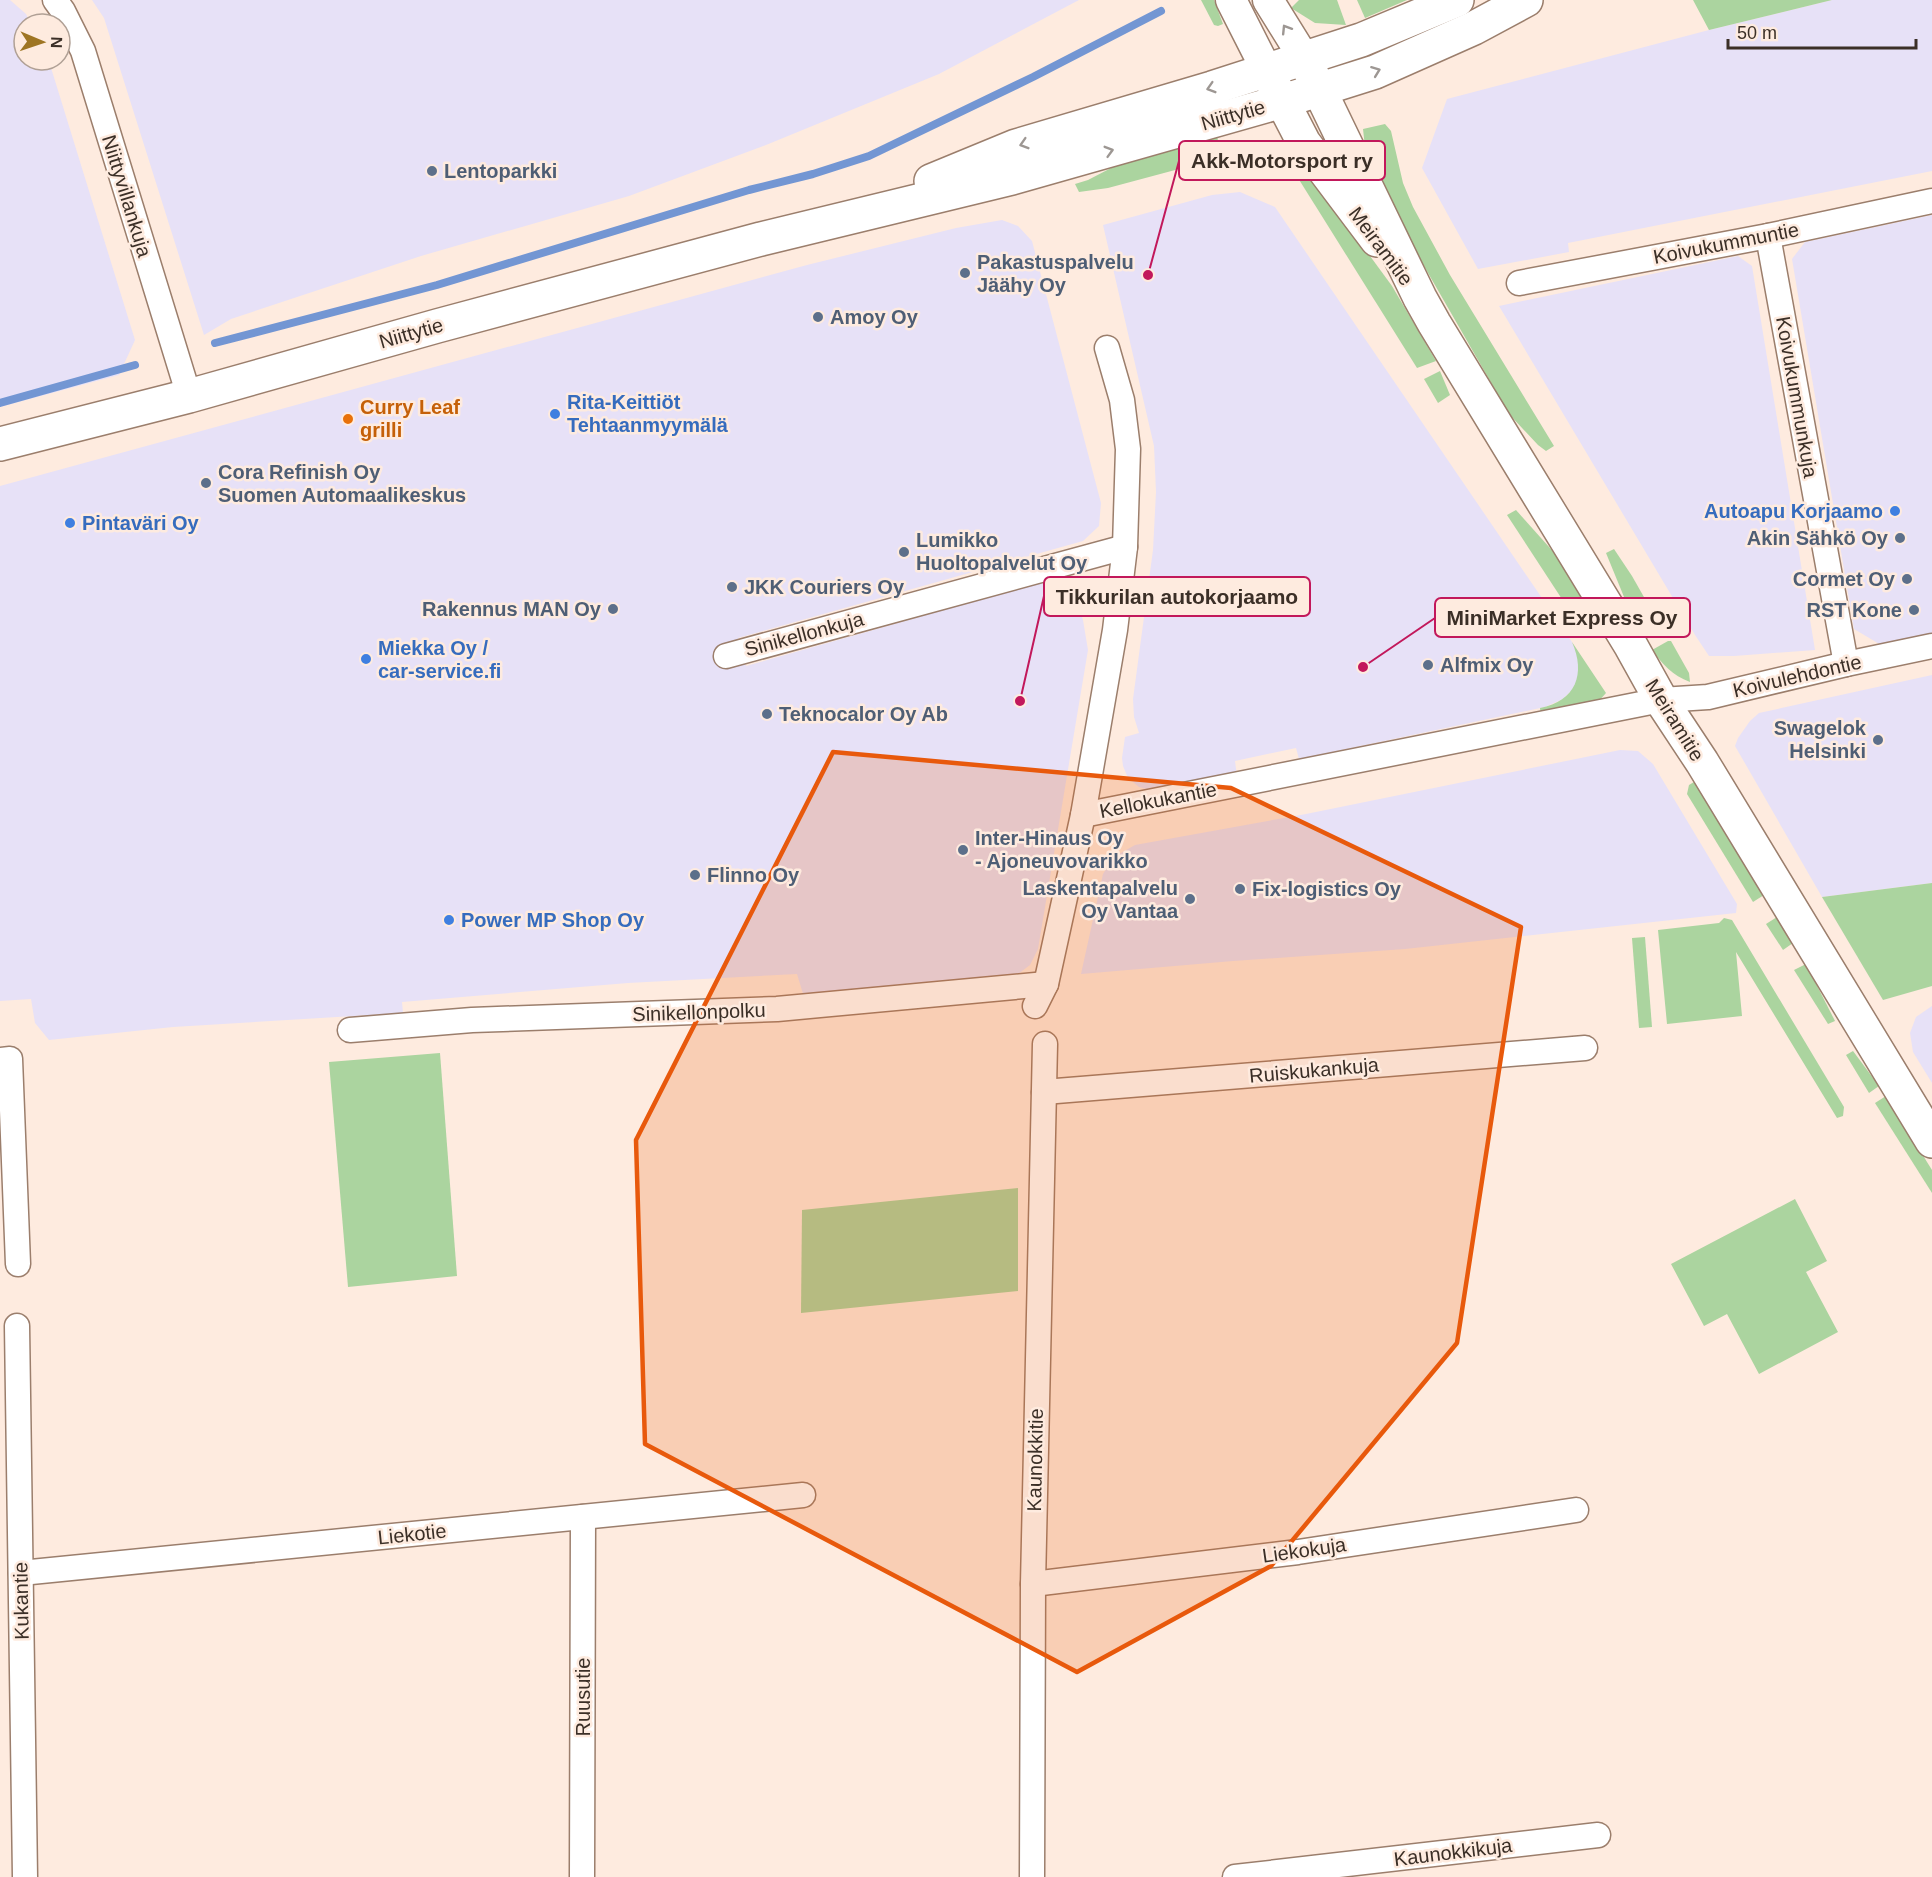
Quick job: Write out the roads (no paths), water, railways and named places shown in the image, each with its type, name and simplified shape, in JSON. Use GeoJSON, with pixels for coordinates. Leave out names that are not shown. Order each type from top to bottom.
{"type":"FeatureCollection","features":[{"type":"Feature","properties":{"kind":"main road","name":"Niittytie"},"geometry":{"type":"LineString","coordinates":[[823,224],[1016,146],[1267,71],[1361,40],[1457,0]]}},
{"type":"Feature","properties":{"kind":"main road","name":"Niittytie"},"geometry":{"type":"LineString","coordinates":[[0,444],[189,396],[472,316],[823,224],[1012,178],[1283,102],[1395,63],[1474,28],[1526,0]]}},
{"type":"Feature","properties":{"kind":"main road","name":"Meiramitie"},"geometry":{"type":"LineString","coordinates":[[1304,58],[1420,298],[1631,646],[1661,700],[1702,762],[1932,1141]]}},
{"type":"Feature","properties":{"kind":"main road","name":"Meiramitie"},"geometry":{"type":"LineString","coordinates":[[1267,71],[1304,143],[1420,298]]}},
{"type":"Feature","properties":{"kind":"street","name":"Niittyvillankuja"},"geometry":{"type":"LineString","coordinates":[[55,0],[63,11],[82,51],[189,396]]}},
{"type":"Feature","properties":{"kind":"street"},"geometry":{"type":"LineString","coordinates":[[1231,0],[1267,71]]}},
{"type":"Feature","properties":{"kind":"street"},"geometry":{"type":"LineString","coordinates":[[1268,0],[1304,58]]}},
{"type":"Feature","properties":{"kind":"street","name":"Koivukummuntie"},"geometry":{"type":"LineString","coordinates":[[1519,283],[1768,236],[1932,201]]}},
{"type":"Feature","properties":{"kind":"street","name":"Koivukummunkuja"},"geometry":{"type":"LineString","coordinates":[[1768,236],[1846,664]]}},
{"type":"Feature","properties":{"kind":"street","name":"Kellokukantie"},"geometry":{"type":"LineString","coordinates":[[1107,348],[1122,400],[1128,450],[1125,547],[1115,630],[1083,815],[1661,700]]}},
{"type":"Feature","properties":{"kind":"street","name":"Sinikellonkuja"},"geometry":{"type":"LineString","coordinates":[[726,656],[1125,547]]}},
{"type":"Feature","properties":{"kind":"street","name":"Koivulehdontie"},"geometry":{"type":"LineString","coordinates":[[1661,700],[1708,697],[1932,646]]}},
{"type":"Feature","properties":{"kind":"street"},"geometry":{"type":"LineString","coordinates":[[1035,1006],[1046,984],[1083,815]]}},
{"type":"Feature","properties":{"kind":"street","name":"Sinikellonpolku"},"geometry":{"type":"LineString","coordinates":[[350,1030],[472,1020],[777,1009],[1046,984]]}},
{"type":"Feature","properties":{"kind":"street","name":"Kaunokkitie"},"geometry":{"type":"LineString","coordinates":[[1032,1877],[1033,1584],[1045,1044]]}},
{"type":"Feature","properties":{"kind":"street","name":"Ruiskukankuja"},"geometry":{"type":"LineString","coordinates":[[1044,1092],[1585,1048]]}},
{"type":"Feature","properties":{"kind":"street"},"geometry":{"type":"LineString","coordinates":[[5,1060],[9,1079],[18,1264]]}},
{"type":"Feature","properties":{"kind":"street","name":"Kukantie"},"geometry":{"type":"LineString","coordinates":[[17,1326],[9,1477],[21,1573],[25,1877]]}},
{"type":"Feature","properties":{"kind":"street","name":"Liekotie"},"geometry":{"type":"LineString","coordinates":[[21,1573],[803,1495]]}},
{"type":"Feature","properties":{"kind":"street","name":"Liekokuja"},"geometry":{"type":"LineString","coordinates":[[1033,1584],[1298,1552],[1576,1510]]}},
{"type":"Feature","properties":{"kind":"street","name":"Ruusutie"},"geometry":{"type":"LineString","coordinates":[[582,1877],[583,1517]]}},
{"type":"Feature","properties":{"kind":"street","name":"Kaunokkikuja"},"geometry":{"type":"LineString","coordinates":[[1235,1877],[1598,1834]]}},
{"type":"Feature","properties":{"kind":"waterway"},"geometry":{"type":"LineString","coordinates":[[215,343],[437,285],[869,156],[1033,77],[1161,11]]}},
{"type":"Feature","properties":{"kind":"waterway"},"geometry":{"type":"LineString","coordinates":[[0,403],[135,365]]}},
{"type":"Feature","properties":{"kind":"place","name":"Lentoparkki"},"geometry":{"type":"Point","coordinates":[432,171]}},
{"type":"Feature","properties":{"kind":"place","name":"Pakastuspalvelu Jäähy Oy"},"geometry":{"type":"Point","coordinates":[965,273]}},
{"type":"Feature","properties":{"kind":"place","name":"Akk-Motorsport ry"},"geometry":{"type":"Point","coordinates":[1148,275]}},
{"type":"Feature","properties":{"kind":"place","name":"Amoy Oy"},"geometry":{"type":"Point","coordinates":[818,317]}},
{"type":"Feature","properties":{"kind":"place","name":"Rita-Keittiöt Tehtaanmyymälä"},"geometry":{"type":"Point","coordinates":[555,414]}},
{"type":"Feature","properties":{"kind":"place","name":"Curry Leaf grilli"},"geometry":{"type":"Point","coordinates":[348,419]}},
{"type":"Feature","properties":{"kind":"place","name":"Cora Refinish Oy Suomen Automaalikeskus"},"geometry":{"type":"Point","coordinates":[206,483]}},
{"type":"Feature","properties":{"kind":"place","name":"Autoapu Korjaamo"},"geometry":{"type":"Point","coordinates":[1895,511]}},
{"type":"Feature","properties":{"kind":"place","name":"Pintaväri Oy"},"geometry":{"type":"Point","coordinates":[70,523]}},
{"type":"Feature","properties":{"kind":"place","name":"Akin Sähkö Oy"},"geometry":{"type":"Point","coordinates":[1900,538]}},
{"type":"Feature","properties":{"kind":"place","name":"Lumikko Huoltopalvelut Oy"},"geometry":{"type":"Point","coordinates":[904,552]}},
{"type":"Feature","properties":{"kind":"place","name":"Cormet Oy"},"geometry":{"type":"Point","coordinates":[1907,579]}},
{"type":"Feature","properties":{"kind":"place","name":"JKK Couriers Oy"},"geometry":{"type":"Point","coordinates":[732,587]}},
{"type":"Feature","properties":{"kind":"place","name":"Rakennus MAN Oy"},"geometry":{"type":"Point","coordinates":[613,609]}},
{"type":"Feature","properties":{"kind":"place","name":"RST Kone"},"geometry":{"type":"Point","coordinates":[1914,610]}},
{"type":"Feature","properties":{"kind":"place","name":"Miekka Oy / car-service.fi"},"geometry":{"type":"Point","coordinates":[366,659]}},
{"type":"Feature","properties":{"kind":"place","name":"Alfmix Oy"},"geometry":{"type":"Point","coordinates":[1428,665]}},
{"type":"Feature","properties":{"kind":"place","name":"MiniMarket Express Oy"},"geometry":{"type":"Point","coordinates":[1363,667]}},
{"type":"Feature","properties":{"kind":"place","name":"Tikkurilan autokorjaamo"},"geometry":{"type":"Point","coordinates":[1020,701]}},
{"type":"Feature","properties":{"kind":"place","name":"Teknocalor Oy Ab"},"geometry":{"type":"Point","coordinates":[767,714]}},
{"type":"Feature","properties":{"kind":"place","name":"Swagelok Helsinki"},"geometry":{"type":"Point","coordinates":[1878,740]}},
{"type":"Feature","properties":{"kind":"place","name":"Inter-Hinaus Oy - Ajoneuvovarikko"},"geometry":{"type":"Point","coordinates":[963,850]}},
{"type":"Feature","properties":{"kind":"place","name":"Flinno Oy"},"geometry":{"type":"Point","coordinates":[695,875]}},
{"type":"Feature","properties":{"kind":"place","name":"Fix-logistics Oy"},"geometry":{"type":"Point","coordinates":[1240,889]}},
{"type":"Feature","properties":{"kind":"place","name":"Laskentapalvelu Oy Vantaa"},"geometry":{"type":"Point","coordinates":[1190,899]}},
{"type":"Feature","properties":{"kind":"place","name":"Power MP Shop Oy"},"geometry":{"type":"Point","coordinates":[449,920]}}]}
